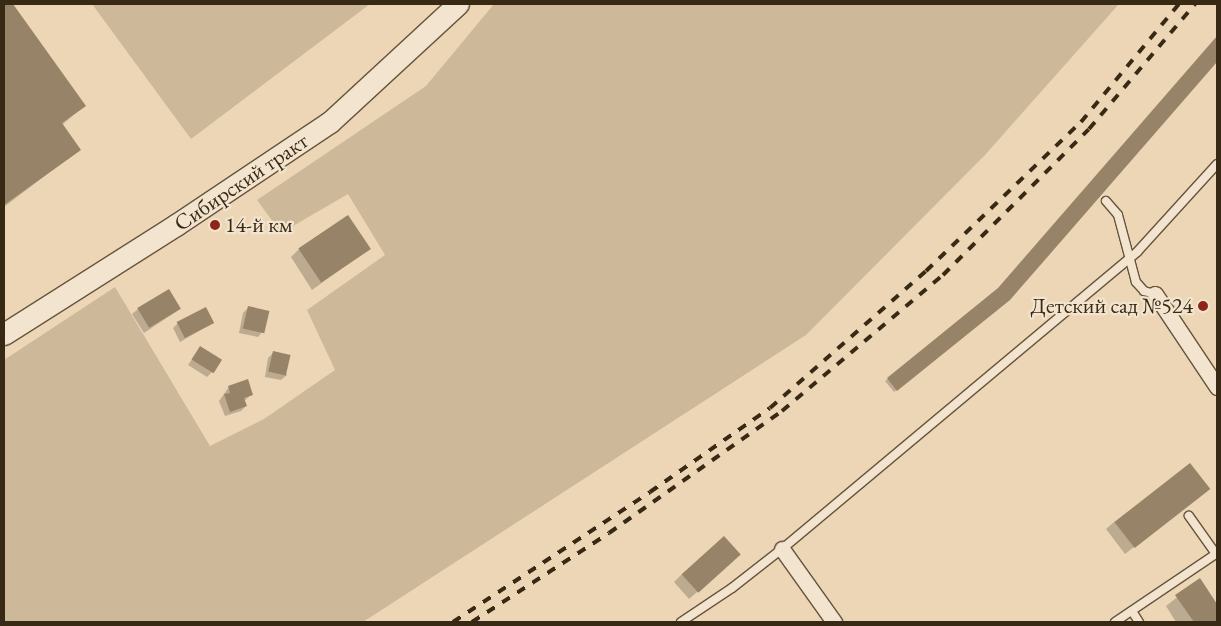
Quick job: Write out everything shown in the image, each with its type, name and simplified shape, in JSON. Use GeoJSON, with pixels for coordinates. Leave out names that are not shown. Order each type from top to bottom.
{"type":"FeatureCollection","features":[{"type":"Feature","properties":{"kind":"main road","name":"Сибирский тракт"},"geometry":{"type":"LineString","coordinates":[[4,334],[176,225],[330,122],[458,4]]}},
{"type":"Feature","properties":{"kind":"street"},"geometry":{"type":"LineString","coordinates":[[1155,294],[1217,386]]}},
{"type":"Feature","properties":{"kind":"street"},"geometry":{"type":"LineString","coordinates":[[782,549],[834,622]]}},
{"type":"Feature","properties":{"kind":"lane"},"geometry":{"type":"LineString","coordinates":[[681,622],[732,588],[782,549],[1129,259],[1217,164]]}},
{"type":"Feature","properties":{"kind":"lane"},"geometry":{"type":"LineString","coordinates":[[1106,201],[1118,215],[1136,282],[1144,291],[1155,294]]}},
{"type":"Feature","properties":{"kind":"lane"},"geometry":{"type":"LineString","coordinates":[[1115,622],[1216,556],[1189,516]]}},
{"type":"Feature","properties":{"kind":"lane"},"geometry":{"type":"LineString","coordinates":[[1132,611],[1139,622]]}},
{"type":"Feature","properties":{"kind":"shaded area"},"geometry":{"type":"Polygon","coordinates":[[[92,4],[370,4],[191,139],[92,4]]]}},
{"type":"Feature","properties":{"kind":"shaded area"},"geometry":{"type":"Polygon","coordinates":[[[494,4],[1119,4],[985,155],[806,335],[363,622],[4,622],[4,360],[115,287],[210,446],[264,419],[335,370],[307,310],[385,255],[348,194],[281,233],[257,200],[426,86],[494,4]]]}},
{"type":"Feature","properties":{"kind":"building"},"geometry":{"type":"Polygon","coordinates":[[[4,4],[13,4],[86,106],[62,123],[81,150],[4,205],[4,4]]]}},
{"type":"Feature","properties":{"kind":"building"},"geometry":{"type":"Polygon","coordinates":[[[1217,36],[1217,62],[1010,300],[897,391],[887,378],[998,288],[1217,36]]]}},
{"type":"Feature","properties":{"kind":"building"},"geometry":{"type":"Polygon","coordinates":[[[348,215],[371,249],[321,283],[298,249],[348,215]]]}},
{"type":"Feature","properties":{"kind":"building"},"geometry":{"type":"Polygon","coordinates":[[[169,289],[181,309],[149,328],[137,308],[169,289]]]}},
{"type":"Feature","properties":{"kind":"building"},"geometry":{"type":"Polygon","coordinates":[[[248,306],[269,311],[264,333],[243,328],[248,306]]]}},
{"type":"Feature","properties":{"kind":"building"},"geometry":{"type":"Polygon","coordinates":[[[206,307],[214,323],[185,338],[177,322],[206,307]]]}},
{"type":"Feature","properties":{"kind":"building"},"geometry":{"type":"Polygon","coordinates":[[[200,346],[222,360],[214,373],[192,360],[200,346]]]}},
{"type":"Feature","properties":{"kind":"building"},"geometry":{"type":"Polygon","coordinates":[[[273,351],[291,355],[286,376],[268,371],[273,351]]]}},
{"type":"Feature","properties":{"kind":"building"},"geometry":{"type":"Polygon","coordinates":[[[248,379],[253,395],[244,398],[247,406],[230,412],[224,394],[230,393],[228,386],[248,379]]]}},
{"type":"Feature","properties":{"kind":"building"},"geometry":{"type":"Polygon","coordinates":[[[1190,463],[1210,489],[1135,548],[1114,522],[1190,463]]]}},
{"type":"Feature","properties":{"kind":"building"},"geometry":{"type":"Polygon","coordinates":[[[724,536],[741,555],[698,593],[682,574],[724,536]]]}},
{"type":"Feature","properties":{"kind":"building"},"geometry":{"type":"Polygon","coordinates":[[[1200,578],[1217,604],[1217,622],[1194,622],[1175,595],[1200,578]]]}},
{"type":"Feature","properties":{"kind":"railway"},"geometry":{"type":"LineString","coordinates":[[453,622],[650,492],[770,408],[926,271],[1081,122],[1179,4]]}},
{"type":"Feature","properties":{"kind":"railway"},"geometry":{"type":"LineString","coordinates":[[472,622],[609,533],[782,411],[943,275],[1089,129],[1195,4]]}},
{"type":"Feature","properties":{"kind":"place","name":"14-й км"},"geometry":{"type":"Point","coordinates":[215,225]}},
{"type":"Feature","properties":{"kind":"place","name":"Детский сад №524"},"geometry":{"type":"Point","coordinates":[1203,306]}}]}
